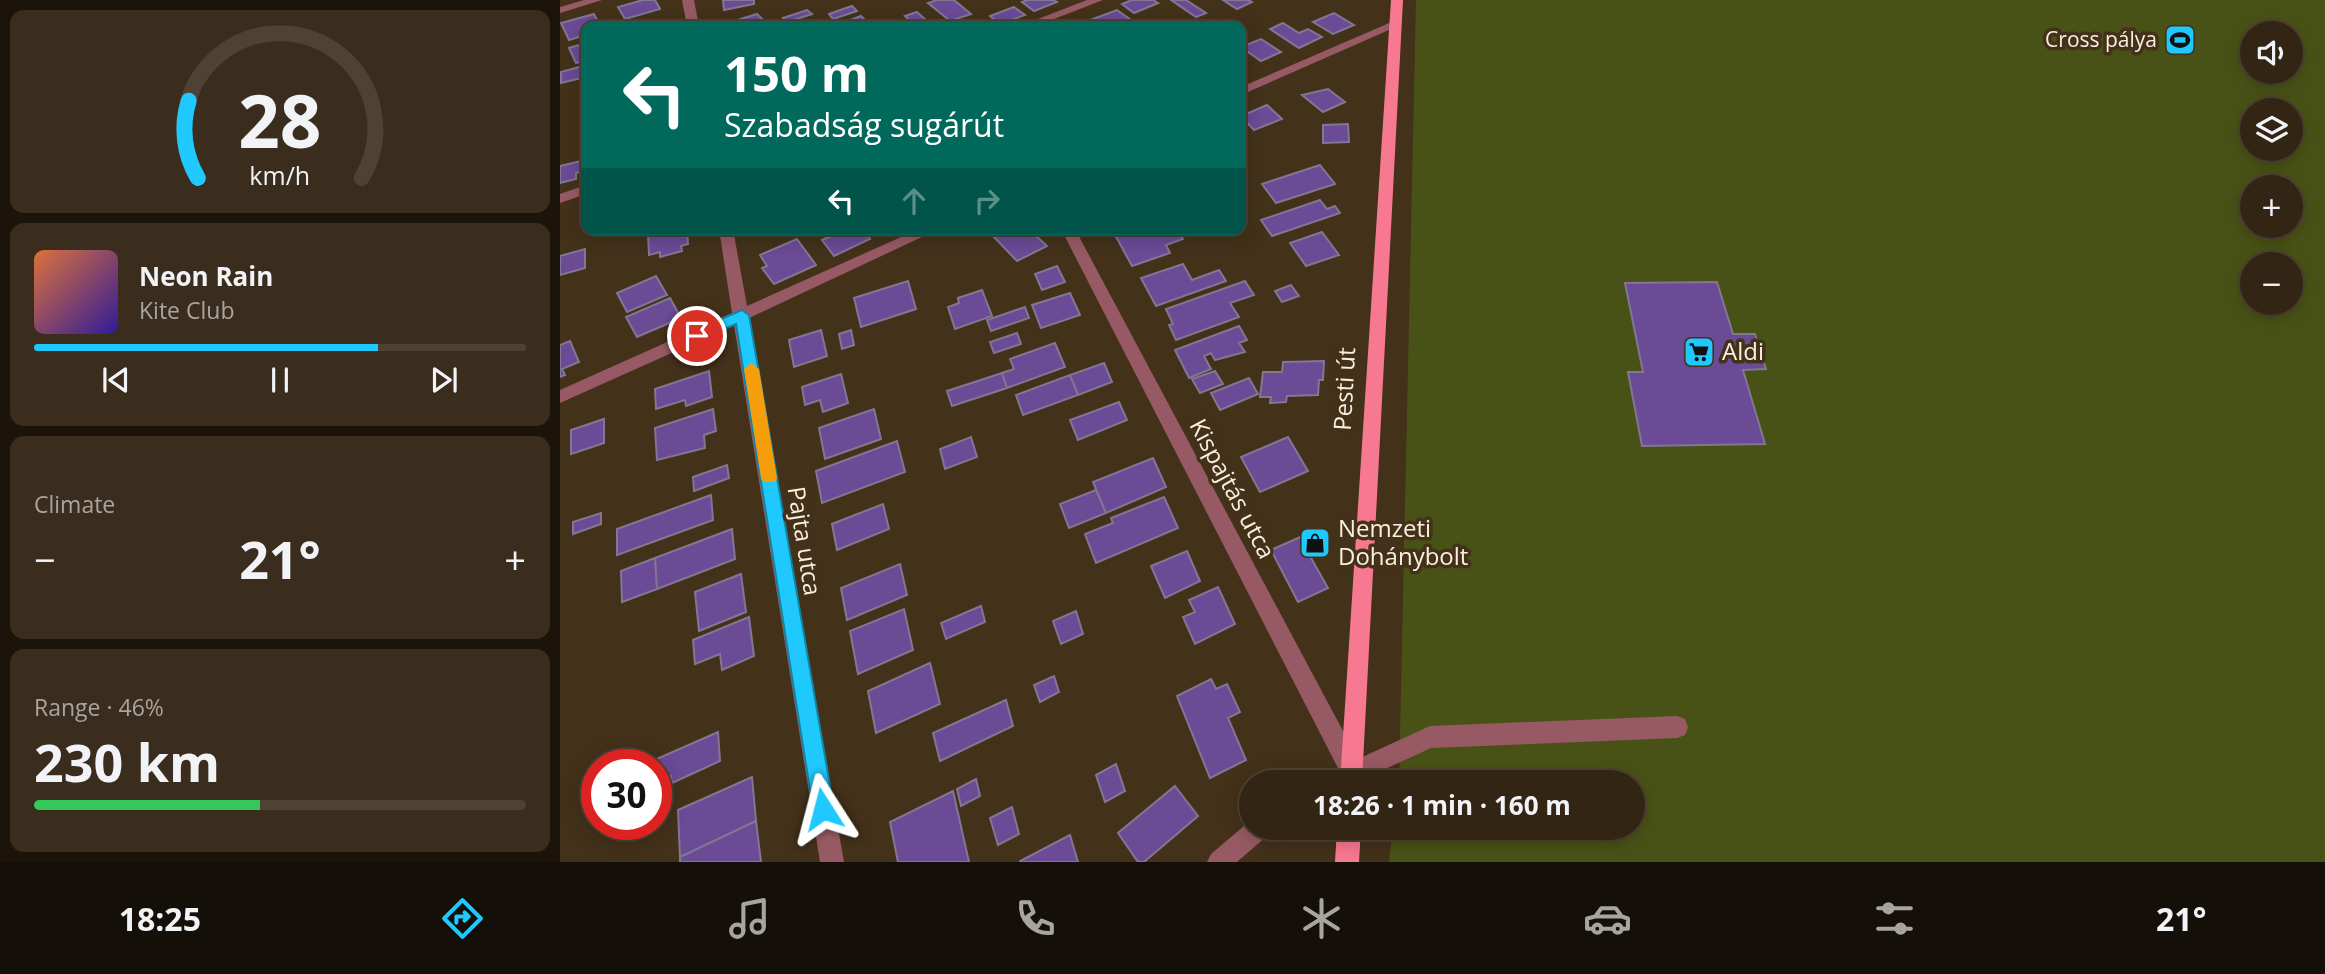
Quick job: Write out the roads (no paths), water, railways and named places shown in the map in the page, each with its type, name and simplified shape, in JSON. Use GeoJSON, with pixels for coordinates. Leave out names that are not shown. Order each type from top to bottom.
{"type":"FeatureCollection","features":[{"type":"Feature","properties":{"kind":"main road","name":"Pesti út"},"geometry":{"type":"LineString","coordinates":[[1352,770],[1397,0]]}},
{"type":"Feature","properties":{"kind":"main road"},"geometry":{"type":"LineString","coordinates":[[1347,862],[1348,840]]}},
{"type":"Feature","properties":{"kind":"street"},"geometry":{"type":"LineString","coordinates":[[560,10],[596,0]]}},
{"type":"Feature","properties":{"kind":"street"},"geometry":{"type":"LineString","coordinates":[[688,0],[691,21]]}},
{"type":"Feature","properties":{"kind":"street"},"geometry":{"type":"LineString","coordinates":[[1040,21],[1097,0]]}},
{"type":"Feature","properties":{"kind":"street"},"geometry":{"type":"LineString","coordinates":[[1246,89],[1394,24]]}},
{"type":"Feature","properties":{"kind":"street"},"geometry":{"type":"LineString","coordinates":[[560,199],[581,192]]}},
{"type":"Feature","properties":{"kind":"street","name":"Pajta utca"},"geometry":{"type":"LineString","coordinates":[[727,235],[832,862]]}},
{"type":"Feature","properties":{"kind":"street"},"geometry":{"type":"LineString","coordinates":[[560,397],[919,235]]}},
{"type":"Feature","properties":{"kind":"street","name":"Kispajtás utca"},"geometry":{"type":"LineString","coordinates":[[1071,235],[1348,770]]}},
{"type":"Feature","properties":{"kind":"street"},"geometry":{"type":"LineString","coordinates":[[1366,770],[1430,737],[1677,726]]}},
{"type":"Feature","properties":{"kind":"street"},"geometry":{"type":"LineString","coordinates":[[1219,862],[1245,840]]}},
{"type":"Feature","properties":{"kind":"place","name":"Cross pálya"},"geometry":{"type":"Point","coordinates":[2180,40]}},
{"type":"Feature","properties":{"kind":"place","name":"Aldi"},"geometry":{"type":"Point","coordinates":[1699,352]}},
{"type":"Feature","properties":{"kind":"place","name":"Nemzeti Dohánybolt"},"geometry":{"type":"Point","coordinates":[1315,543]}}]}
